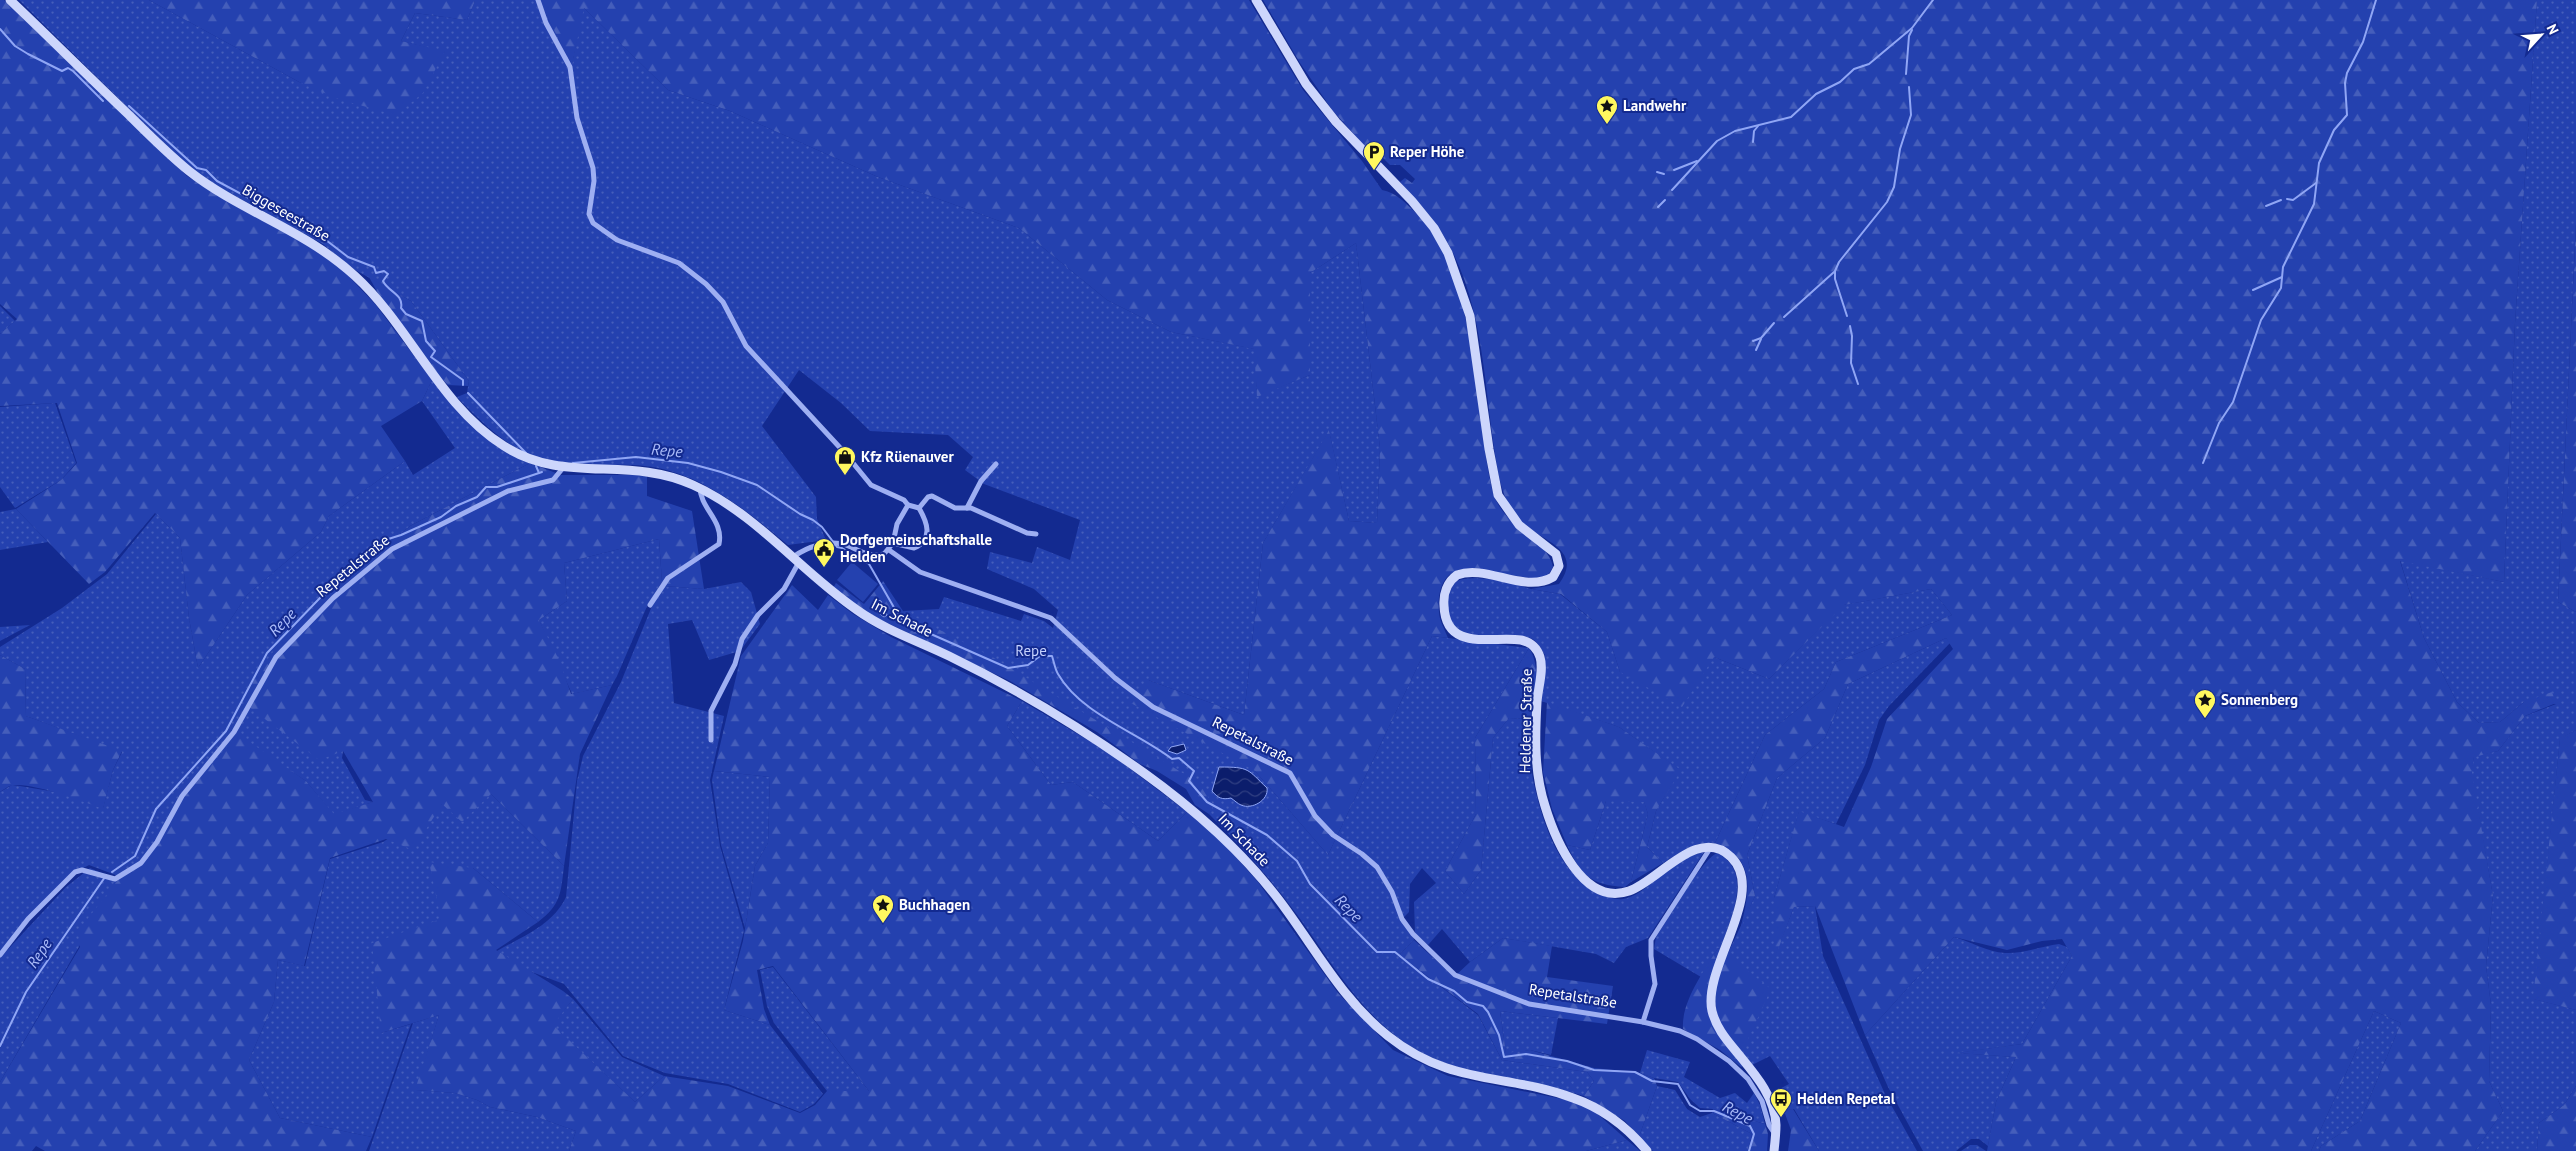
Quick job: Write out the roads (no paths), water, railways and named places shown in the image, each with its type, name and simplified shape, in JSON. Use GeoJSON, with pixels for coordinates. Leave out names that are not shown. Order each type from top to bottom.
{"type":"FeatureCollection","features":[{"type":"Feature","properties":{"kind":"street","name":"Biggeseestraße"},"geometry":{"type":"LineString","coordinates":[[10,0],[192,174],[305,237],[361,281],[395,321],[451,397],[485,432],[519,455],[564,468]]}},
{"type":"Feature","properties":{"kind":"street"},"geometry":{"type":"LineString","coordinates":[[538,0],[546,23],[570,66],[577,118],[593,168],[594,181],[589,214],[593,223],[617,240],[672,260],[693,272],[723,302],[742,339],[752,353],[844,452],[871,485],[904,500],[908,505],[919,508]]}},
{"type":"Feature","properties":{"kind":"street","name":"Heldener Straße"},"geometry":{"type":"LineString","coordinates":[[1256,0],[1306,84],[1336,122],[1391,178],[1434,228],[1459,279],[1470,316],[1489,449],[1498,495],[1503,505],[1519,525],[1556,554],[1559,566],[1553,577],[1539,582],[1474,574],[1457,575],[1450,582],[1445,593],[1445,617],[1452,630],[1462,637],[1521,640],[1528,642],[1538,652],[1541,664],[1536,722],[1537,776],[1551,822],[1566,856],[1578,873],[1592,884],[1607,891],[1621,893],[1637,888],[1690,852],[1711,847]]}},
{"type":"Feature","properties":{"kind":"street"},"geometry":{"type":"LineString","coordinates":[[967,508],[982,481],[996,464]]}},
{"type":"Feature","properties":{"kind":"street"},"geometry":{"type":"LineString","coordinates":[[564,468],[641,469],[672,476],[700,488],[736,510],[796,560]]}},
{"type":"Feature","properties":{"kind":"street","name":"Repetalstraße"},"geometry":{"type":"LineString","coordinates":[[0,955],[28,919],[75,872],[82,870],[115,879],[141,863],[157,842],[182,796],[234,732],[276,657],[334,598],[392,549],[508,491],[553,480],[564,468]]}},
{"type":"Feature","properties":{"kind":"street"},"geometry":{"type":"LineString","coordinates":[[650,605],[668,578],[719,544],[718,525],[701,500],[700,488]]}},
{"type":"Feature","properties":{"kind":"street"},"geometry":{"type":"LineString","coordinates":[[919,508],[930,496],[955,508],[967,508],[1036,534]]}},
{"type":"Feature","properties":{"kind":"street"},"geometry":{"type":"LineString","coordinates":[[712,740],[710,711],[735,664],[742,640],[758,615],[784,589],[796,560],[810,547],[826,544],[844,544],[872,555],[881,555],[889,550],[893,544],[897,524],[908,505]]}},
{"type":"Feature","properties":{"kind":"street"},"geometry":{"type":"LineString","coordinates":[[893,544],[914,548],[923,541],[928,528],[919,508]]}},
{"type":"Feature","properties":{"kind":"street","name":"Repetalstraße"},"geometry":{"type":"LineString","coordinates":[[889,550],[920,572],[1051,618],[1115,678],[1153,707],[1290,773],[1315,816],[1333,835],[1362,854],[1377,867],[1392,892],[1402,919],[1418,939],[1455,975],[1529,1004],[1643,1022],[1680,1031],[1697,1039],[1739,1068],[1762,1101],[1769,1125],[1776,1134]]}},
{"type":"Feature","properties":{"kind":"street","name":"Im Schade"},"geometry":{"type":"LineString","coordinates":[[796,560],[855,609],[1004,684],[1062,718],[1187,805],[1226,839],[1259,875],[1341,987],[1374,1024],[1398,1044],[1436,1065],[1466,1076],[1554,1092],[1576,1099],[1612,1118],[1647,1151]]}},
{"type":"Feature","properties":{"kind":"street"},"geometry":{"type":"LineString","coordinates":[[1643,1022],[1655,984],[1651,940],[1711,847],[1724,852],[1734,860],[1742,882],[1736,919],[1713,982],[1712,1011],[1720,1031],[1768,1096],[1774,1112],[1776,1134],[1774,1151]]}},
{"type":"Feature","properties":{"kind":"water"},"geometry":{"type":"Polygon","coordinates":[[[877,600],[881,601],[887,615],[884,617],[872,608],[877,600]]]}},
{"type":"Feature","properties":{"kind":"water"},"geometry":{"type":"Polygon","coordinates":[[[1184,744],[1186,750],[1177,754],[1168,751],[1171,747],[1184,744]]]}},
{"type":"Feature","properties":{"kind":"water"},"geometry":{"type":"Polygon","coordinates":[[[1219,767],[1243,769],[1251,773],[1267,788],[1263,800],[1255,805],[1245,806],[1231,798],[1223,799],[1218,797],[1212,791],[1219,767]]]}},
{"type":"Feature","properties":{"kind":"waterway"},"geometry":{"type":"LineString","coordinates":[[1672,190],[1717,141],[1735,131],[1791,117],[1816,94],[1840,82],[1854,69],[1869,64],[1912,28],[1933,0]]}},
{"type":"Feature","properties":{"kind":"waterway"},"geometry":{"type":"LineString","coordinates":[[2203,463],[2219,423],[2233,402],[2261,320],[2281,288],[2283,267],[2314,204],[2319,163],[2334,130],[2347,115],[2345,83],[2347,73],[2363,42],[2376,0]]}},
{"type":"Feature","properties":{"kind":"waterway"},"geometry":{"type":"LineString","coordinates":[[0,29],[15,46],[28,54],[62,71],[68,68],[73,71],[103,101]]}},
{"type":"Feature","properties":{"kind":"waterway"},"geometry":{"type":"LineString","coordinates":[[1906,74],[1909,36],[1912,30]]}},
{"type":"Feature","properties":{"kind":"waterway"},"geometry":{"type":"LineString","coordinates":[[1847,316],[1835,279],[1835,271],[1839,262],[1887,202],[1894,187],[1900,149],[1911,115],[1909,87]]}},
{"type":"Feature","properties":{"kind":"waterway"},"geometry":{"type":"LineString","coordinates":[[129,106],[197,168],[206,170],[217,181],[322,237],[348,257],[374,267],[376,273],[384,271],[388,274],[383,281],[398,296],[401,308],[406,314],[422,321],[426,341],[435,351],[431,357],[463,380],[463,385]]}},
{"type":"Feature","properties":{"kind":"waterway"},"geometry":{"type":"LineString","coordinates":[[1753,142],[1754,131],[1758,126]]}},
{"type":"Feature","properties":{"kind":"waterway"},"geometry":{"type":"LineString","coordinates":[[1674,170],[1697,161]]}},
{"type":"Feature","properties":{"kind":"waterway"},"geometry":{"type":"LineString","coordinates":[[1657,172],[1664,174]]}},
{"type":"Feature","properties":{"kind":"waterway"},"geometry":{"type":"LineString","coordinates":[[2287,199],[2293,200],[2316,183]]}},
{"type":"Feature","properties":{"kind":"waterway"},"geometry":{"type":"LineString","coordinates":[[1658,207],[1665,200]]}},
{"type":"Feature","properties":{"kind":"waterway"},"geometry":{"type":"LineString","coordinates":[[2266,206],[2281,200]]}},
{"type":"Feature","properties":{"kind":"waterway"},"geometry":{"type":"LineString","coordinates":[[1784,317],[1834,272]]}},
{"type":"Feature","properties":{"kind":"waterway"},"geometry":{"type":"LineString","coordinates":[[2253,290],[2282,277]]}},
{"type":"Feature","properties":{"kind":"waterway"},"geometry":{"type":"LineString","coordinates":[[1753,341],[1761,338],[1774,323]]}},
{"type":"Feature","properties":{"kind":"waterway"},"geometry":{"type":"LineString","coordinates":[[1850,326],[1852,336],[1851,363],[1858,384]]}},
{"type":"Feature","properties":{"kind":"waterway"},"geometry":{"type":"LineString","coordinates":[[1756,350],[1761,339]]}},
{"type":"Feature","properties":{"kind":"waterway"},"geometry":{"type":"LineString","coordinates":[[468,393],[526,453]]}},
{"type":"Feature","properties":{"kind":"waterway","name":"Repe"},"geometry":{"type":"LineString","coordinates":[[573,463],[636,457],[688,463],[757,485],[800,514],[813,520],[822,527],[837,547],[869,564],[900,618],[924,631],[1008,668],[1028,665],[1040,656],[1052,656],[1058,674],[1068,688],[1081,700],[1110,721],[1172,759],[1179,758],[1194,771],[1189,781],[1207,802],[1267,835],[1297,861],[1310,884],[1377,952],[1395,952],[1428,979],[1454,991],[1467,1002],[1483,1006],[1499,1035],[1504,1057],[1526,1054],[1567,1061],[1594,1070],[1635,1072],[1652,1081],[1678,1084],[1690,1105],[1700,1111],[1714,1111],[1750,1126],[1754,1134],[1749,1151]]}},
{"type":"Feature","properties":{"kind":"waterway","name":"Repe"},"geometry":{"type":"LineString","coordinates":[[536,466],[539,473]]}},
{"type":"Feature","properties":{"kind":"waterway","name":"Repe"},"geometry":{"type":"LineString","coordinates":[[112,872],[135,856],[156,809],[226,731],[267,653],[343,574],[382,541],[401,535],[441,517],[456,506],[477,497],[486,487],[497,487],[542,472]]}},
{"type":"Feature","properties":{"kind":"waterway","name":"Repe"},"geometry":{"type":"LineString","coordinates":[[0,1046],[26,992],[105,877]]}},
{"type":"Feature","properties":{"kind":"place","name":"Landwehr"},"geometry":{"type":"Point","coordinates":[1607,125]}},
{"type":"Feature","properties":{"kind":"place","name":"Reper Höhe"},"geometry":{"type":"Point","coordinates":[1374,171]}},
{"type":"Feature","properties":{"kind":"place","name":"Kfz Rüenauver"},"geometry":{"type":"Point","coordinates":[845,476]}},
{"type":"Feature","properties":{"kind":"place","name":"Dorfgemeinschaftshalle Helden"},"geometry":{"type":"Point","coordinates":[824,568]}},
{"type":"Feature","properties":{"kind":"place","name":"Sonnenberg"},"geometry":{"type":"Point","coordinates":[2205,719]}},
{"type":"Feature","properties":{"kind":"place","name":"Buchhagen"},"geometry":{"type":"Point","coordinates":[883,924]}},
{"type":"Feature","properties":{"kind":"place","name":"Helden Repetal"},"geometry":{"type":"Point","coordinates":[1781,1118]}}]}
